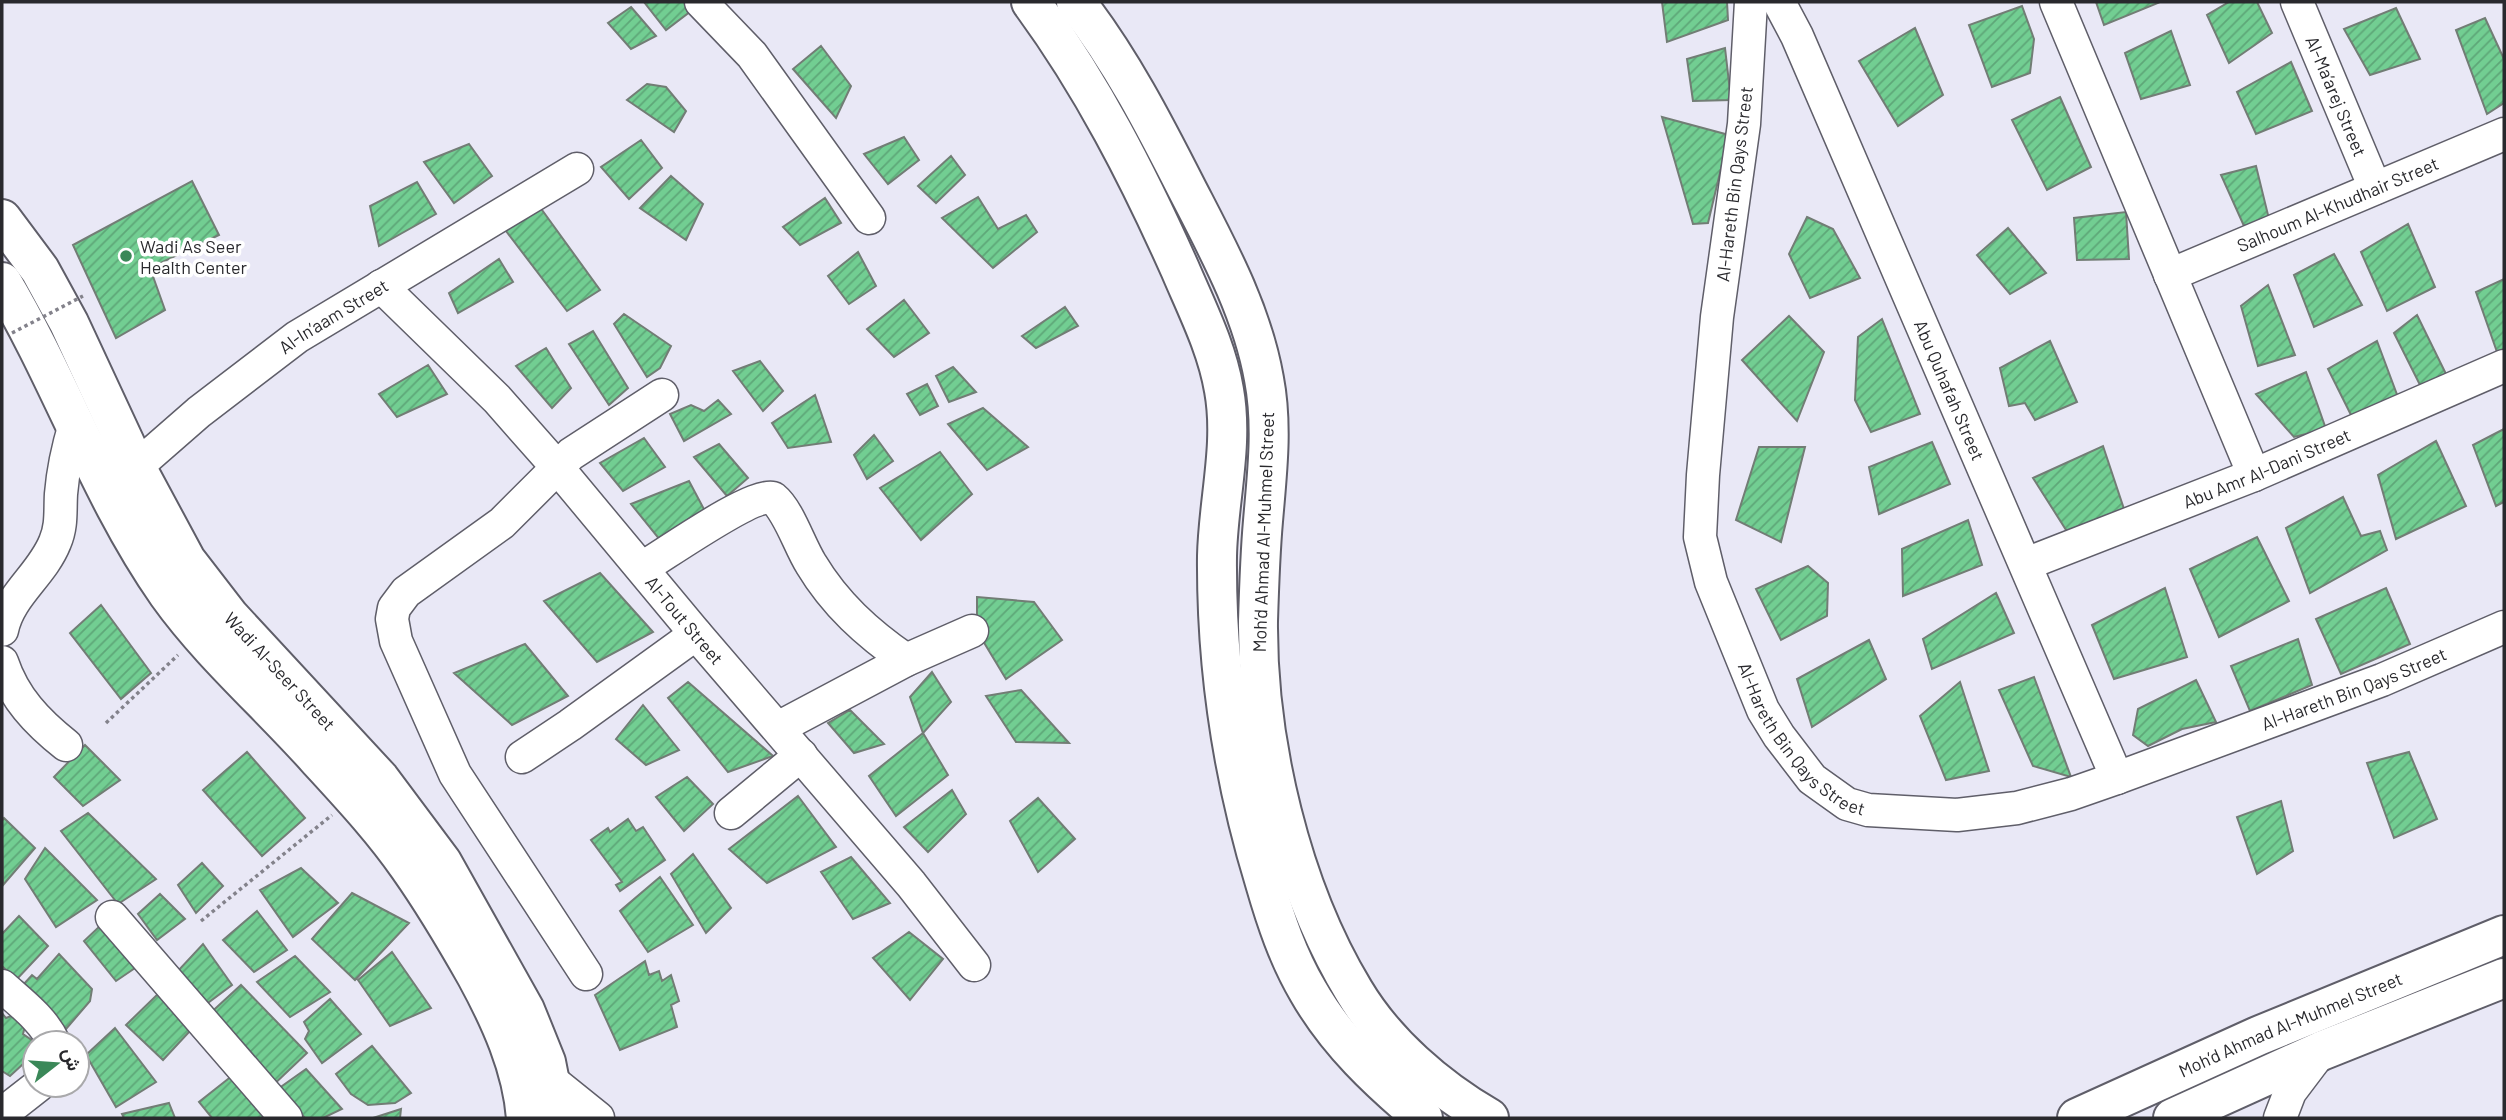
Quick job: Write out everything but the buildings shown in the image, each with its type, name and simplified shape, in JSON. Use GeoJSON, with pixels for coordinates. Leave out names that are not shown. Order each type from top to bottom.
{"type":"FeatureCollection","features":[{"type":"Feature","properties":{"kind":"main road","name":"Moh’d Ahmad Al-Muhmel Street"},"geometry":{"type":"LineString","coordinates":[[1031,2],[1080,72],[1125,151],[1152,205],[1209,336],[1218,365],[1224,389],[1227,425],[1217,555],[1226,700],[1250,827],[1282,936],[1308,992],[1333,1028],[1369,1070],[1423,1118]]}},
{"type":"Feature","properties":{"kind":"main road","name":"Moh’d Ahmad Al-Muhmel Street"},"geometry":{"type":"LineString","coordinates":[[1076,2],[1110,49],[1158,134],[1215,244],[1245,312],[1257,347],[1264,380],[1269,445],[1259,573],[1259,668],[1279,793],[1301,873],[1337,960],[1355,993],[1374,1019],[1438,1083],[1489,1118]]}},
{"type":"Feature","properties":{"kind":"main road","name":"Wadi Al-Seer Street"},"geometry":{"type":"LineString","coordinates":[[2,219],[40,270],[69,323],[147,562],[192,624],[352,798],[408,865],[465,955],[533,1095],[557,1118]]}},
{"type":"Feature","properties":{"kind":"main road","name":"Wadi Al-Seer Street"},"geometry":{"type":"LineString","coordinates":[[2,282],[22,315],[75,424],[121,476],[230,617],[380,779],[442,863],[525,1010],[533,1095]]}},
{"type":"Feature","properties":{"kind":"main road","name":"Moh’d Ahmad Al-Muhmel Street"},"geometry":{"type":"LineString","coordinates":[[2077,1118],[2258,1036],[2504,935]]}},
{"type":"Feature","properties":{"kind":"main road","name":"Moh’d Ahmad Al-Muhmel Street"},"geometry":{"type":"LineString","coordinates":[[2173,1118],[2321,1051],[2504,978]]}},
{"type":"Feature","properties":{"kind":"street"},"geometry":{"type":"LineString","coordinates":[[701,2],[752,55],[869,218]]}},
{"type":"Feature","properties":{"kind":"street","name":"Al-Hareth Bin Qays Street"},"geometry":{"type":"LineString","coordinates":[[1751,2],[1744,124],[1717,317],[1700,527],[1704,560],[1711,582],[1763,710],[1812,779],[1847,804],[1868,810],[1919,814],[1989,813],[2017,808],[2071,794],[2117,778],[2382,680],[2504,627]]}},
{"type":"Feature","properties":{"kind":"street","name":"Abu Quhafah Street"},"geometry":{"type":"LineString","coordinates":[[1779,2],[1814,74],[2117,778]]}},
{"type":"Feature","properties":{"kind":"street"},"geometry":{"type":"LineString","coordinates":[[2056,2],[2254,475]]}},
{"type":"Feature","properties":{"kind":"street","name":"Al-Ma’arej Street"},"geometry":{"type":"LineString","coordinates":[[2297,2],[2375,188]]}},
{"type":"Feature","properties":{"kind":"street","name":"Salhoum Al-Khudhair Street"},"geometry":{"type":"LineString","coordinates":[[2170,275],[2504,134]]}},
{"type":"Feature","properties":{"kind":"street","name":"Al-In’aam Street"},"geometry":{"type":"LineString","coordinates":[[121,476],[259,364],[332,313],[577,169]]}},
{"type":"Feature","properties":{"kind":"street","name":"Al-Tout Street"},"geometry":{"type":"LineString","coordinates":[[381,286],[483,384],[557,467],[696,634],[911,884],[974,965]]}},
{"type":"Feature","properties":{"kind":"street","name":"Abu Amr Al-Dani Street"},"geometry":{"type":"LineString","coordinates":[[2026,564],[2254,475],[2504,366]]}},
{"type":"Feature","properties":{"kind":"street"},"geometry":{"type":"LineString","coordinates":[[586,974],[456,775],[396,641],[392,619],[394,608],[406,592],[502,523],[557,467],[592,439],[662,395]]}},
{"type":"Feature","properties":{"kind":"street"},"geometry":{"type":"LineString","coordinates":[[2,630],[4,619],[18,594],[49,557],[56,541],[62,523],[61,494],[66,454],[75,424]]}},
{"type":"Feature","properties":{"kind":"street"},"geometry":{"type":"LineString","coordinates":[[642,568],[736,509],[755,499],[773,498],[781,505],[809,561],[838,603],[859,624],[905,660]]}},
{"type":"Feature","properties":{"kind":"street"},"geometry":{"type":"LineString","coordinates":[[778,728],[905,660],[972,631]]}},
{"type":"Feature","properties":{"kind":"street"},"geometry":{"type":"LineString","coordinates":[[522,757],[696,634]]}},
{"type":"Feature","properties":{"kind":"street"},"geometry":{"type":"LineString","coordinates":[[2,662],[9,682],[23,705],[66,745]]}},
{"type":"Feature","properties":{"kind":"street"},"geometry":{"type":"LineString","coordinates":[[731,813],[801,755]]}},
{"type":"Feature","properties":{"kind":"street"},"geometry":{"type":"LineString","coordinates":[[112,917],[286,1118]]}},
{"type":"Feature","properties":{"kind":"street"},"geometry":{"type":"LineString","coordinates":[[2,986],[46,1029]]}},
{"type":"Feature","properties":{"kind":"street"},"geometry":{"type":"LineString","coordinates":[[2280,1118],[2290,1092],[2321,1051]]}},
{"type":"Feature","properties":{"kind":"street"},"geometry":{"type":"LineString","coordinates":[[533,1095],[598,1118]]}},
{"type":"Feature","properties":{"kind":"street"},"geometry":{"type":"LineString","coordinates":[[2,1114],[21,1099]]}},
{"type":"Feature","properties":{"kind":"path"},"geometry":{"type":"LineString","coordinates":[[12,333],[83,296]]}},
{"type":"Feature","properties":{"kind":"path"},"geometry":{"type":"LineString","coordinates":[[106,723],[156,676]]}},
{"type":"Feature","properties":{"kind":"path"},"geometry":{"type":"LineString","coordinates":[[201,921],[352,798]]}},
{"type":"Feature","properties":{"kind":"place","name":"Wadi As Seer Health Center"},"geometry":{"type":"Point","coordinates":[126,256]}}]}
